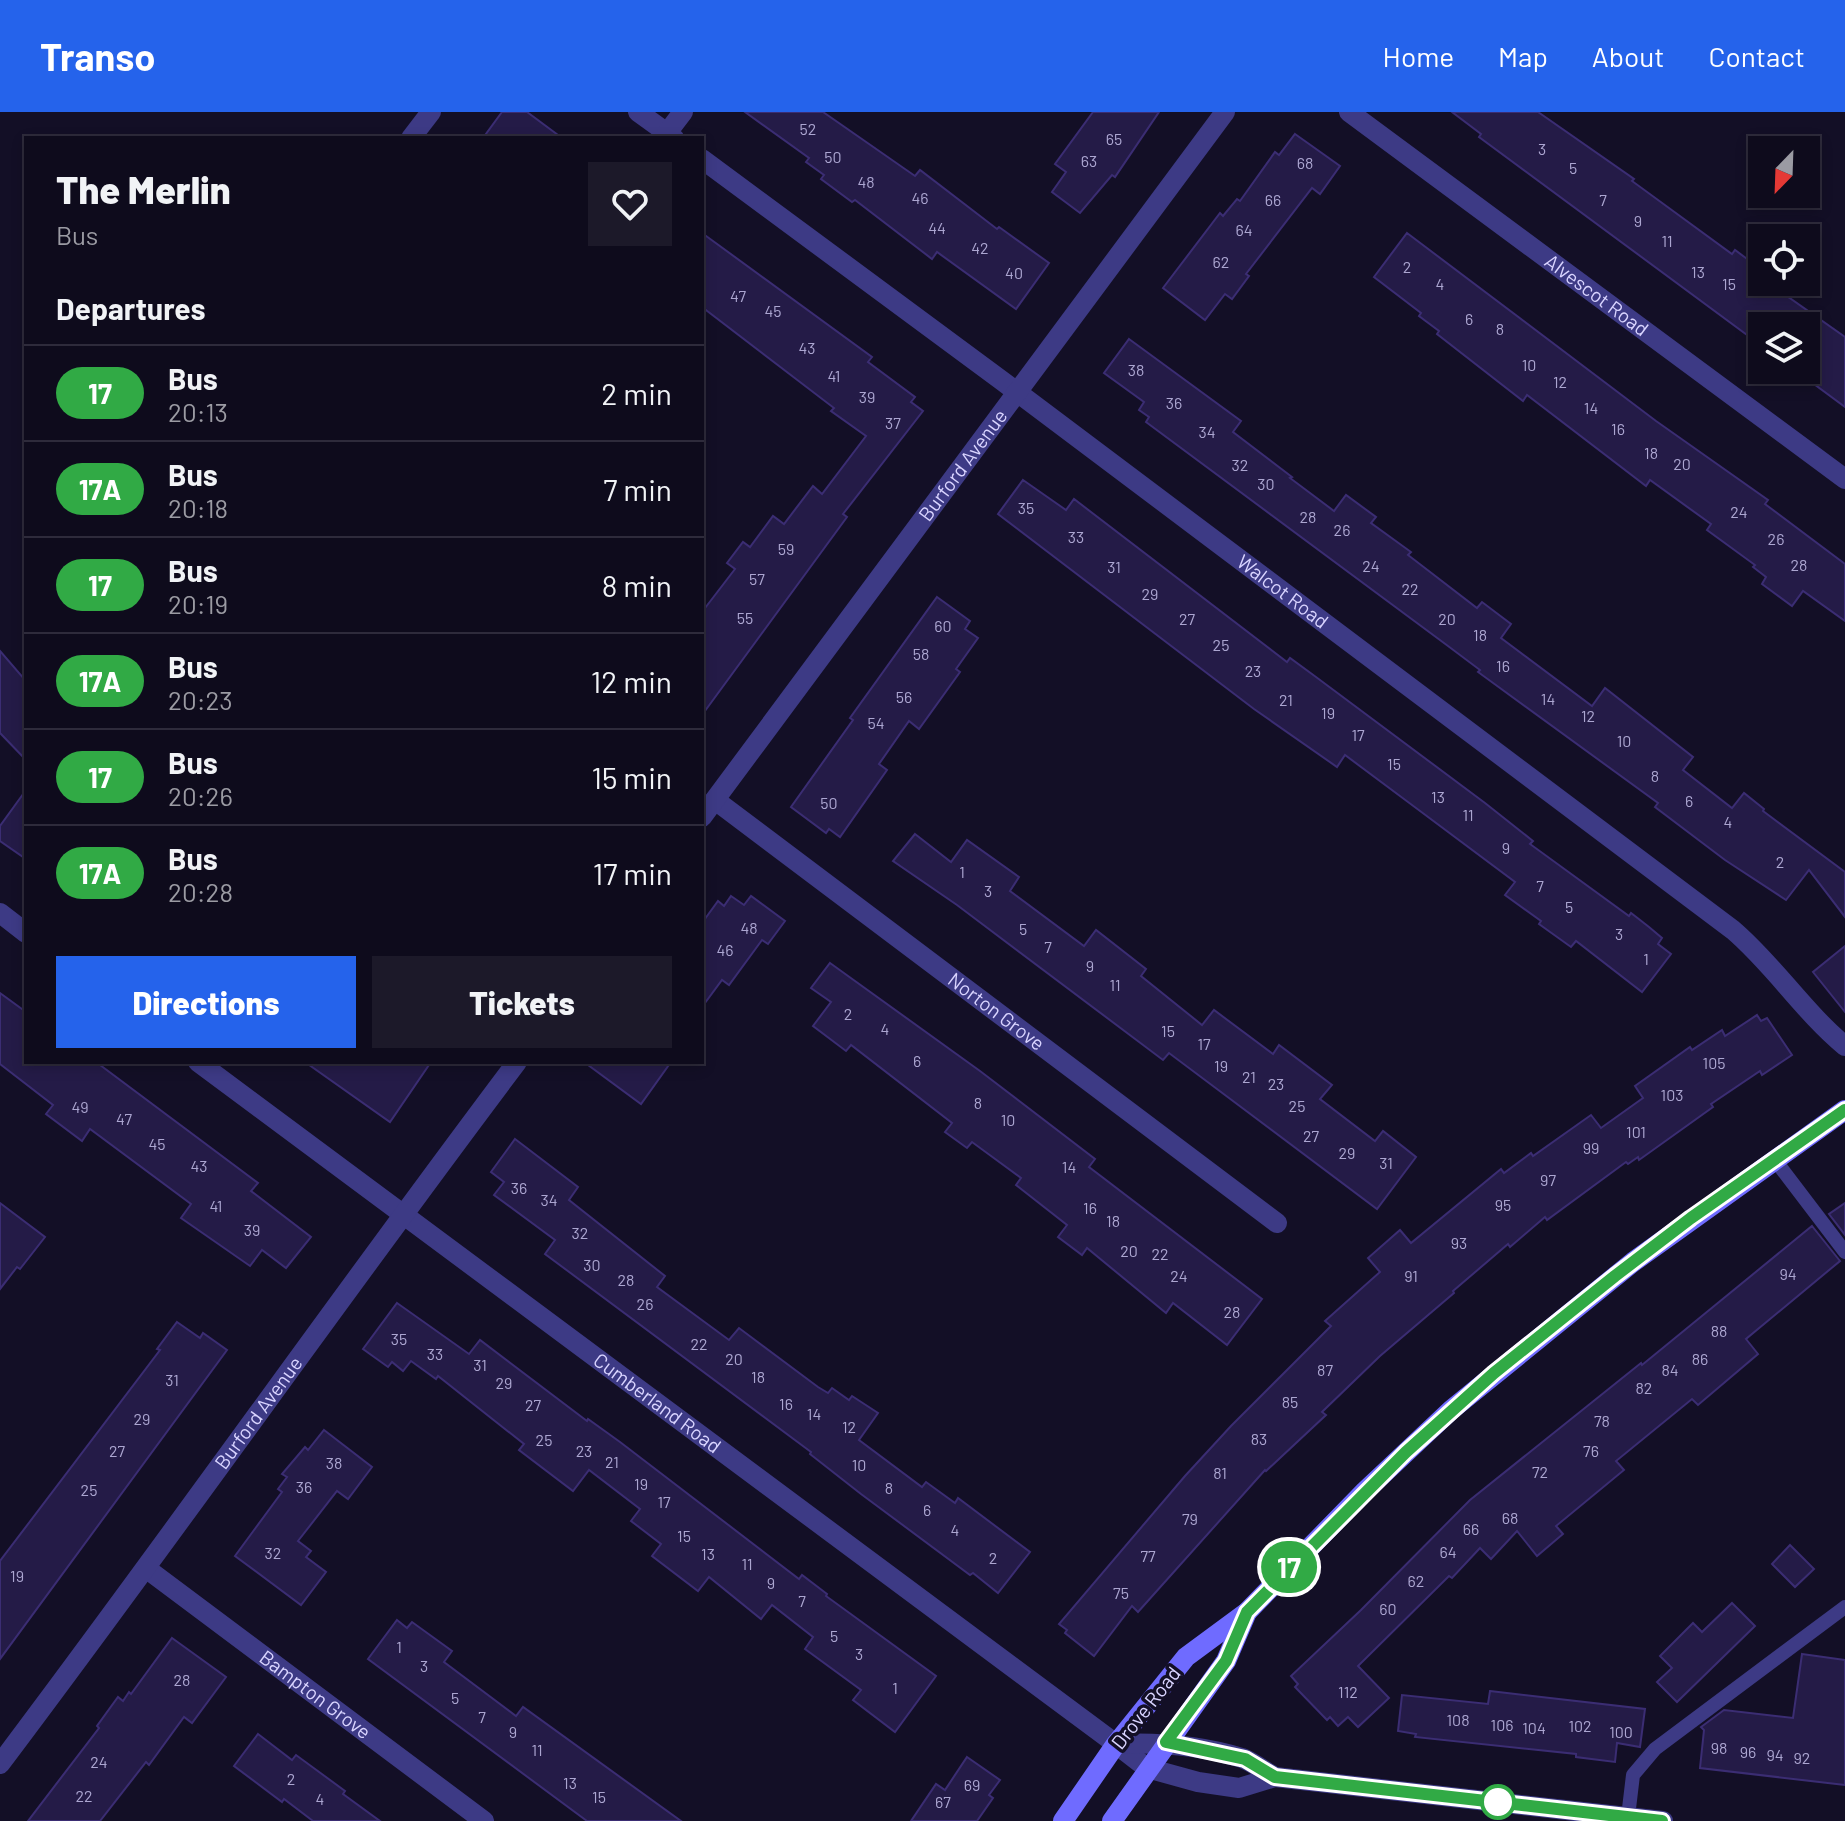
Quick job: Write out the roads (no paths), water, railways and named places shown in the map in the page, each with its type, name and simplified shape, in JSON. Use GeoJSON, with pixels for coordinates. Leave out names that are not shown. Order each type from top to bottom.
{"type":"FeatureCollection","features":[{"type":"Feature","properties":{"kind":"main road","name":"Drove Road"},"geometry":{"type":"LineString","coordinates":[[1063,1821],[1116,1744],[1186,1657],[1247,1612],[1385,1471],[1472,1392],[1633,1262],[1845,1110]]}},
{"type":"Feature","properties":{"kind":"main road","name":"Drove Road"},"geometry":{"type":"LineString","coordinates":[[1112,1821],[1226,1661],[1247,1612]]}},
{"type":"Feature","properties":{"kind":"street"},"geometry":{"type":"LineString","coordinates":[[413,136],[431,112]]}},
{"type":"Feature","properties":{"kind":"street"},"geometry":{"type":"LineString","coordinates":[[638,112],[670,136],[683,112]]}},
{"type":"Feature","properties":{"kind":"street","name":"Burford Avenue"},"geometry":{"type":"LineString","coordinates":[[704,814],[1225,112]]}},
{"type":"Feature","properties":{"kind":"street","name":"Alvescot Road"},"geometry":{"type":"LineString","coordinates":[[1349,112],[1845,479]]}},
{"type":"Feature","properties":{"kind":"street","name":"Walcot Road"},"geometry":{"type":"LineString","coordinates":[[704,160],[1733,930],[1757,952],[1814,1018],[1845,1046]]}},
{"type":"Feature","properties":{"kind":"street","name":"Norton Grove"},"geometry":{"type":"LineString","coordinates":[[715,800],[1277,1223]]}},
{"type":"Feature","properties":{"kind":"street"},"geometry":{"type":"LineString","coordinates":[[0,913],[24,931]]}},
{"type":"Feature","properties":{"kind":"street","name":"Cumberland Road"},"geometry":{"type":"LineString","coordinates":[[201,1064],[1147,1768]]}},
{"type":"Feature","properties":{"kind":"street","name":"Burford Avenue"},"geometry":{"type":"LineString","coordinates":[[0,1764],[147,1569],[402,1215],[515,1064]]}},
{"type":"Feature","properties":{"kind":"street","name":"Bampton Grove"},"geometry":{"type":"LineString","coordinates":[[147,1569],[484,1821]]}},
{"type":"Feature","properties":{"kind":"street"},"geometry":{"type":"LineString","coordinates":[[1116,1744],[1166,1742],[1245,1759],[1275,1777],[1577,1816],[1663,1821]]}},
{"type":"Feature","properties":{"kind":"street"},"geometry":{"type":"LineString","coordinates":[[1147,1768],[1198,1782],[1239,1788],[1275,1777]]}},
{"type":"Feature","properties":{"kind":"lane"},"geometry":{"type":"LineString","coordinates":[[1775,1160],[1845,1252]]}},
{"type":"Feature","properties":{"kind":"lane"},"geometry":{"type":"LineString","coordinates":[[1628,1817],[1633,1775],[1655,1749],[1845,1607]]}}]}
